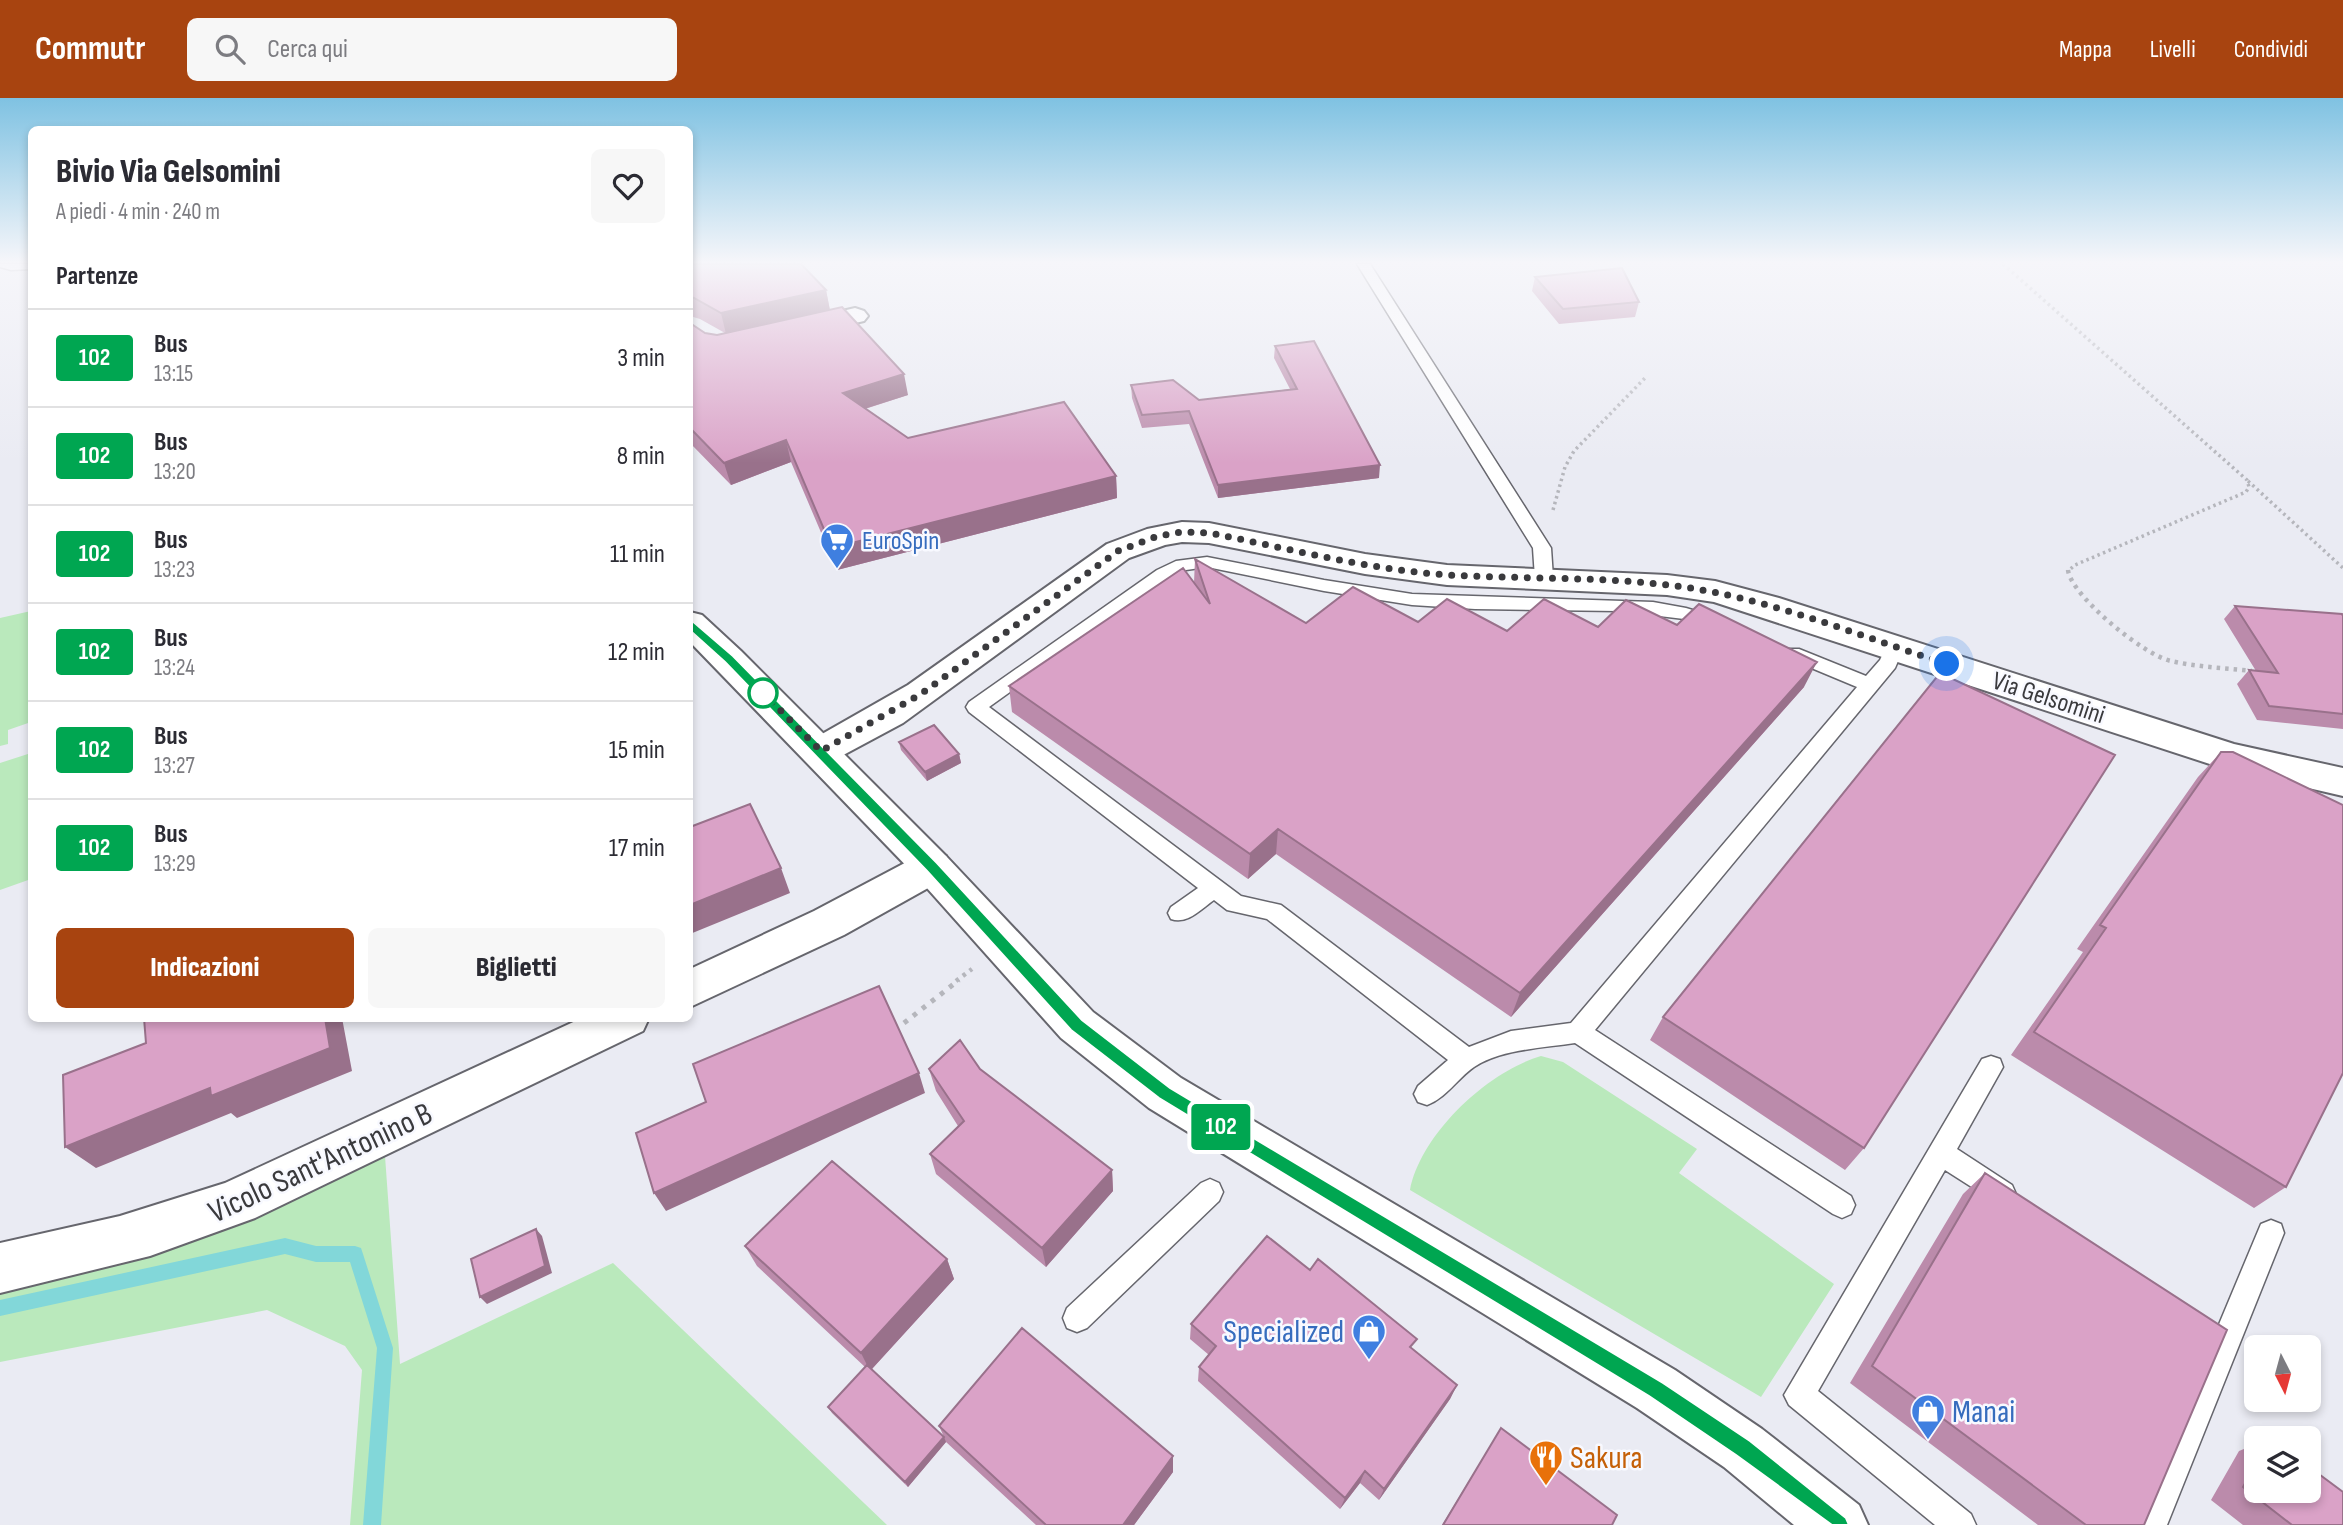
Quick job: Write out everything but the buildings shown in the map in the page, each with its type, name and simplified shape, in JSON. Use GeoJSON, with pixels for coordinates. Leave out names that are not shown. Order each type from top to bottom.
{"type":"FeatureCollection","features":[{"type":"Feature","properties":{"kind":"street"},"geometry":{"type":"LineString","coordinates":[[775,334],[790,331]]}},
{"type":"Feature","properties":{"kind":"street","name":"Via Gelsomini"},"geometry":{"type":"LineString","coordinates":[[821,751],[921,694],[1118,551],[1158,536],[1182,532],[1209,533],[1392,568],[1447,575],[1543,563],[1646,583],[1715,592],[1895,647],[2232,757],[2343,782]]}},
{"type":"Feature","properties":{"kind":"street"},"geometry":{"type":"LineString","coordinates":[[693,626],[821,751],[1077,1025],[1165,1093],[1656,1389],[1743,1448],[1815,1518]]}},
{"type":"Feature","properties":{"kind":"street"},"geometry":{"type":"LineString","coordinates":[[693,988],[829,923],[932,867]]}},
{"type":"Feature","properties":{"kind":"street","name":"Vicolo Sant'Antonino B"},"geometry":{"type":"LineString","coordinates":[[0,1268],[126,1240],[187,1222],[238,1202],[619,1022]]}},
{"type":"Feature","properties":{"kind":"lane"},"geometry":{"type":"LineString","coordinates":[[1403,331],[1543,563]]}},
{"type":"Feature","properties":{"kind":"lane"},"geometry":{"type":"LineString","coordinates":[[1466,1059],[1273,911],[1234,904],[976,707],[1163,573],[1182,565],[1207,562],[1396,599],[1488,605],[1655,608],[1700,617],[1737,631]]}},
{"type":"Feature","properties":{"kind":"lane"},"geometry":{"type":"LineString","coordinates":[[1773,646],[1870,685]]}},
{"type":"Feature","properties":{"kind":"lane"},"geometry":{"type":"LineString","coordinates":[[1427,1094],[1466,1059],[1511,1042],[1578,1032],[1870,685],[1888,663],[1895,647]]}},
{"type":"Feature","properties":{"kind":"lane"},"geometry":{"type":"LineString","coordinates":[[1179,913],[1214,888]]}},
{"type":"Feature","properties":{"kind":"lane"},"geometry":{"type":"LineString","coordinates":[[1578,1032],[1842,1205]]}},
{"type":"Feature","properties":{"kind":"lane"},"geometry":{"type":"LineString","coordinates":[[1960,1525],[1799,1395],[1991,1067]]}},
{"type":"Feature","properties":{"kind":"lane"},"geometry":{"type":"LineString","coordinates":[[1940,1152],[2021,1205]]}},
{"type":"Feature","properties":{"kind":"lane"},"geometry":{"type":"LineString","coordinates":[[1077,1318],[1210,1192]]}},
{"type":"Feature","properties":{"kind":"lane"},"geometry":{"type":"LineString","coordinates":[[2151,1525],[2215,1334],[2271,1233]]}},
{"type":"Feature","properties":{"kind":"path"},"geometry":{"type":"LineString","coordinates":[[2078,331],[2343,568]]}},
{"type":"Feature","properties":{"kind":"path"},"geometry":{"type":"LineString","coordinates":[[1543,563],[1565,467],[1574,451],[1646,377]]}},
{"type":"Feature","properties":{"kind":"path"},"geometry":{"type":"LineString","coordinates":[[2247,480],[2249,487],[2246,492],[2067,571],[2072,585],[2090,607],[2168,661],[2262,672]]}},
{"type":"Feature","properties":{"kind":"path"},"geometry":{"type":"LineString","coordinates":[[904,1023],[975,966]]}},
{"type":"Feature","properties":{"kind":"green space"},"geometry":{"type":"Polygon","coordinates":[[[28,612],[28,723],[8,730],[8,744],[0,746],[0,618],[28,612]]]}},
{"type":"Feature","properties":{"kind":"green space"},"geometry":{"type":"Polygon","coordinates":[[[28,754],[28,880],[0,890],[0,763],[28,754]]]}},
{"type":"Feature","properties":{"kind":"green space"},"geometry":{"type":"Polygon","coordinates":[[[1541,1056],[1563,1062],[1697,1149],[1679,1173],[1834,1284],[1761,1397],[1410,1190],[1428,1148],[1459,1108],[1499,1076],[1541,1056]]]}},
{"type":"Feature","properties":{"kind":"green space"},"geometry":{"type":"Polygon","coordinates":[[[382,1149],[385,1156],[400,1364],[613,1263],[887,1525],[350,1525],[362,1370],[345,1346],[267,1310],[0,1362],[0,1284],[382,1149]]]}},
{"type":"Feature","properties":{"kind":"waterway"},"geometry":{"type":"LineString","coordinates":[[0,1308],[285,1246],[316,1254],[355,1254],[385,1348],[372,1525]]}},
{"type":"Feature","properties":{"kind":"bus line","name":"102"},"geometry":{"type":"LineString","coordinates":[[693,626],[821,751],[1077,1025],[1165,1093],[1656,1389],[1743,1448],[1839,1525]]}},
{"type":"Feature","properties":{"kind":"place","name":"EuroSpin"},"geometry":{"type":"Point","coordinates":[837,570]}},
{"type":"Feature","properties":{"kind":"place","name":"Specialized"},"geometry":{"type":"Point","coordinates":[1369,1361]}},
{"type":"Feature","properties":{"kind":"place","name":"Manai"},"geometry":{"type":"Point","coordinates":[1928,1441]}},
{"type":"Feature","properties":{"kind":"place","name":"Sakura"},"geometry":{"type":"Point","coordinates":[1546,1487]}},
{"type":"Feature","properties":{"kind":"route"},"geometry":{"type":"LineString","coordinates":[[763,693],[821,751],[921,694],[1118,551],[1158,536],[1182,532],[1209,533],[1365,564],[1447,575],[1624,581],[1715,592],[1947,664]]}}]}
